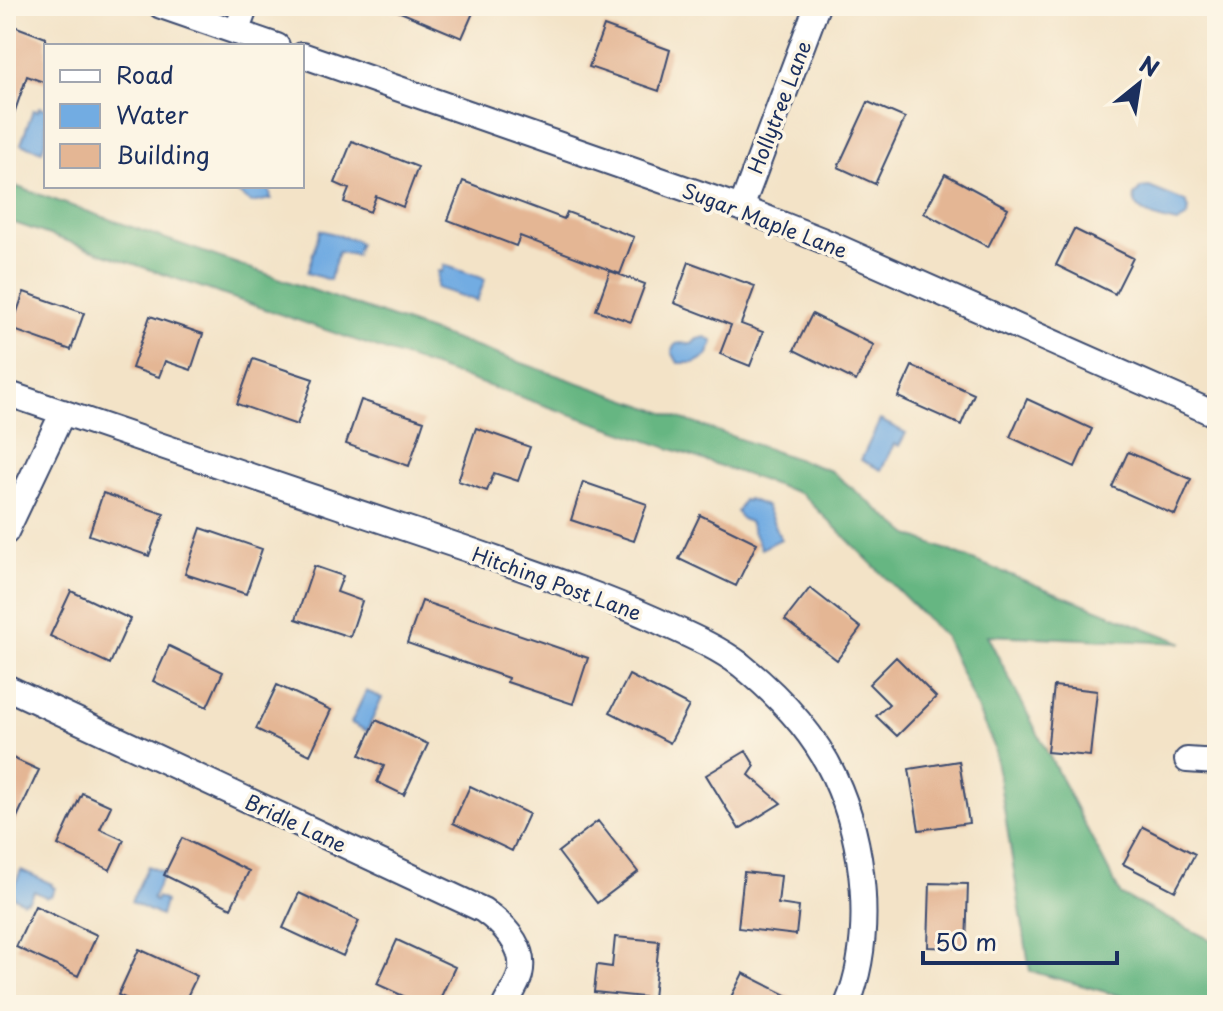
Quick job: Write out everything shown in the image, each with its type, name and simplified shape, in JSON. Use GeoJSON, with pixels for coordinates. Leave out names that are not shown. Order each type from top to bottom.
{"type":"FeatureCollection","features":[{"type":"Feature","properties":{"kind":"street"},"geometry":{"type":"LineString","coordinates":[[161,6],[271,44]]}},
{"type":"Feature","properties":{"kind":"street"},"geometry":{"type":"LineString","coordinates":[[236,32],[246,6]]}},
{"type":"Feature","properties":{"kind":"street","name":"Hollytree Lane"},"geometry":{"type":"LineString","coordinates":[[741,208],[817,6]]}},
{"type":"Feature","properties":{"kind":"street","name":"Sugar Maple Lane"},"geometry":{"type":"LineString","coordinates":[[304,56],[741,208],[824,241],[1217,415]]}},
{"type":"Feature","properties":{"kind":"street","name":"Hitching Post Lane"},"geometry":{"type":"LineString","coordinates":[[6,393],[594,593],[690,635],[739,664],[786,706],[808,734],[834,775],[856,841],[863,886],[862,944],[847,1005]]}},
{"type":"Feature","properties":{"kind":"street"},"geometry":{"type":"LineString","coordinates":[[6,532],[63,412]]}},
{"type":"Feature","properties":{"kind":"street","name":"Bridle Lane"},"geometry":{"type":"LineString","coordinates":[[6,687],[483,910],[504,925],[520,951],[520,973],[505,1005]]}},
{"type":"Feature","properties":{"kind":"street"},"geometry":{"type":"LineString","coordinates":[[1187,760],[1217,762]]}},
{"type":"Feature","properties":{"kind":"green space"},"geometry":{"type":"Polygon","coordinates":[[[6,183],[831,471],[909,535],[1183,643],[987,635],[1121,895],[1217,943],[1217,1005],[1133,1005],[1124,997],[1030,971],[994,746],[945,637],[802,494],[6,220],[6,183]]]}},
{"type":"Feature","properties":{"kind":"water"},"geometry":{"type":"Polygon","coordinates":[[[39,107],[44,108],[42,151],[21,144],[33,110],[38,111],[39,107]]]}},
{"type":"Feature","properties":{"kind":"water"},"geometry":{"type":"Polygon","coordinates":[[[1149,187],[1186,202],[1189,209],[1187,217],[1177,223],[1143,212],[1134,196],[1141,188],[1149,187]]]}},
{"type":"Feature","properties":{"kind":"water"},"geometry":{"type":"Polygon","coordinates":[[[232,188],[269,188],[271,199],[251,203],[232,188]]]}},
{"type":"Feature","properties":{"kind":"water"},"geometry":{"type":"Polygon","coordinates":[[[320,230],[355,240],[359,244],[356,255],[338,252],[330,280],[307,273],[320,230]]]}},
{"type":"Feature","properties":{"kind":"water"},"geometry":{"type":"Polygon","coordinates":[[[444,265],[485,279],[477,301],[437,288],[438,271],[442,272],[444,265]]]}},
{"type":"Feature","properties":{"kind":"water"},"geometry":{"type":"Polygon","coordinates":[[[706,337],[713,342],[707,356],[694,363],[678,363],[672,352],[675,345],[692,344],[706,337]]]}},
{"type":"Feature","properties":{"kind":"water"},"geometry":{"type":"Polygon","coordinates":[[[880,420],[906,433],[899,446],[894,444],[881,470],[861,460],[880,420]]]}},
{"type":"Feature","properties":{"kind":"water"},"geometry":{"type":"Polygon","coordinates":[[[743,500],[766,506],[781,539],[761,549],[749,522],[737,512],[743,500]]]}},
{"type":"Feature","properties":{"kind":"water"},"geometry":{"type":"Polygon","coordinates":[[[366,691],[382,698],[367,731],[351,723],[366,691]]]}},
{"type":"Feature","properties":{"kind":"water"},"geometry":{"type":"Polygon","coordinates":[[[148,866],[164,873],[152,899],[155,901],[157,897],[165,901],[161,916],[131,902],[148,866]]]}},
{"type":"Feature","properties":{"kind":"water"},"geometry":{"type":"Polygon","coordinates":[[[21,870],[52,884],[55,888],[51,896],[34,891],[29,900],[23,902],[14,897],[12,891],[21,870]]]}},
{"type":"Feature","properties":{"kind":"building"},"geometry":{"type":"Polygon","coordinates":[[[386,6],[476,6],[462,38],[386,6]]]}},
{"type":"Feature","properties":{"kind":"building"},"geometry":{"type":"Polygon","coordinates":[[[14,26],[46,38],[44,82],[27,76],[9,128],[6,127],[6,47],[14,26]]]}},
{"type":"Feature","properties":{"kind":"building"},"geometry":{"type":"Polygon","coordinates":[[[604,26],[670,50],[659,91],[589,67],[604,26]]]}},
{"type":"Feature","properties":{"kind":"building"},"geometry":{"type":"Polygon","coordinates":[[[868,102],[905,118],[875,184],[838,167],[868,102]]]}},
{"type":"Feature","properties":{"kind":"building"},"geometry":{"type":"Polygon","coordinates":[[[352,141],[418,167],[403,207],[376,196],[370,212],[344,202],[349,189],[335,183],[352,141]]]}},
{"type":"Feature","properties":{"kind":"building"},"geometry":{"type":"Polygon","coordinates":[[[945,174],[1008,208],[988,247],[924,213],[945,174]]]}},
{"type":"Feature","properties":{"kind":"building"},"geometry":{"type":"Polygon","coordinates":[[[463,181],[564,219],[567,212],[634,237],[620,274],[520,236],[516,246],[448,220],[463,181]]]}},
{"type":"Feature","properties":{"kind":"building"},"geometry":{"type":"Polygon","coordinates":[[[1074,229],[1133,258],[1115,294],[1056,265],[1074,229]]]}},
{"type":"Feature","properties":{"kind":"building"},"geometry":{"type":"Polygon","coordinates":[[[689,262],[755,286],[741,324],[763,332],[750,366],[720,354],[731,325],[674,303],[689,262]]]}},
{"type":"Feature","properties":{"kind":"building"},"geometry":{"type":"Polygon","coordinates":[[[610,271],[645,284],[631,322],[596,310],[610,271]]]}},
{"type":"Feature","properties":{"kind":"building"},"geometry":{"type":"Polygon","coordinates":[[[24,292],[84,313],[71,350],[11,329],[24,292]]]}},
{"type":"Feature","properties":{"kind":"building"},"geometry":{"type":"Polygon","coordinates":[[[812,314],[874,345],[856,381],[794,350],[812,314]]]}},
{"type":"Feature","properties":{"kind":"building"},"geometry":{"type":"Polygon","coordinates":[[[150,316],[203,334],[191,370],[165,361],[159,377],[132,368],[150,316]]]}},
{"type":"Feature","properties":{"kind":"building"},"geometry":{"type":"Polygon","coordinates":[[[253,359],[313,379],[297,425],[237,404],[253,359]]]}},
{"type":"Feature","properties":{"kind":"building"},"geometry":{"type":"Polygon","coordinates":[[[912,366],[974,394],[961,425],[898,397],[912,366]]]}},
{"type":"Feature","properties":{"kind":"building"},"geometry":{"type":"Polygon","coordinates":[[[1027,399],[1092,429],[1075,467],[1010,437],[1027,399]]]}},
{"type":"Feature","properties":{"kind":"building"},"geometry":{"type":"Polygon","coordinates":[[[361,400],[424,421],[409,466],[346,444],[361,400]]]}},
{"type":"Feature","properties":{"kind":"building"},"geometry":{"type":"Polygon","coordinates":[[[476,428],[530,447],[518,481],[494,473],[487,491],[458,481],[476,428]]]}},
{"type":"Feature","properties":{"kind":"building"},"geometry":{"type":"Polygon","coordinates":[[[1128,452],[1191,479],[1175,515],[1112,487],[1128,452]]]}},
{"type":"Feature","properties":{"kind":"building"},"geometry":{"type":"Polygon","coordinates":[[[583,482],[647,504],[634,541],[571,520],[583,482]]]}},
{"type":"Feature","properties":{"kind":"building"},"geometry":{"type":"Polygon","coordinates":[[[103,493],[164,514],[149,556],[89,535],[103,493]]]}},
{"type":"Feature","properties":{"kind":"building"},"geometry":{"type":"Polygon","coordinates":[[[700,515],[757,543],[736,586],[679,559],[700,515]]]}},
{"type":"Feature","properties":{"kind":"building"},"geometry":{"type":"Polygon","coordinates":[[[201,528],[262,549],[246,594],[185,574],[201,528]]]}},
{"type":"Feature","properties":{"kind":"building"},"geometry":{"type":"Polygon","coordinates":[[[314,566],[343,576],[337,592],[362,601],[350,637],[296,619],[314,566]]]}},
{"type":"Feature","properties":{"kind":"building"},"geometry":{"type":"Polygon","coordinates":[[[810,588],[861,628],[837,660],[785,620],[810,588]]]}},
{"type":"Feature","properties":{"kind":"building"},"geometry":{"type":"Polygon","coordinates":[[[71,591],[130,619],[110,664],[50,636],[71,591]]]}},
{"type":"Feature","properties":{"kind":"building"},"geometry":{"type":"Polygon","coordinates":[[[422,601],[588,658],[573,704],[407,643],[422,601]]]}},
{"type":"Feature","properties":{"kind":"building"},"geometry":{"type":"Polygon","coordinates":[[[169,646],[223,672],[207,707],[153,681],[169,646]]]}},
{"type":"Feature","properties":{"kind":"building"},"geometry":{"type":"Polygon","coordinates":[[[896,657],[936,697],[897,736],[876,716],[889,704],[869,684],[896,657]]]}},
{"type":"Feature","properties":{"kind":"building"},"geometry":{"type":"Polygon","coordinates":[[[629,675],[689,706],[670,743],[610,712],[629,675]]]}},
{"type":"Feature","properties":{"kind":"building"},"geometry":{"type":"Polygon","coordinates":[[[277,685],[331,710],[310,755],[256,729],[277,685]]]}},
{"type":"Feature","properties":{"kind":"building"},"geometry":{"type":"Polygon","coordinates":[[[1054,686],[1097,691],[1090,756],[1047,752],[1054,686]]]}},
{"type":"Feature","properties":{"kind":"building"},"geometry":{"type":"Polygon","coordinates":[[[376,720],[428,744],[404,795],[377,782],[384,766],[360,755],[376,720]]]}},
{"type":"Feature","properties":{"kind":"building"},"geometry":{"type":"Polygon","coordinates":[[[746,751],[755,766],[749,775],[781,803],[739,829],[706,775],[746,751]]]}},
{"type":"Feature","properties":{"kind":"building"},"geometry":{"type":"Polygon","coordinates":[[[6,755],[39,770],[6,841],[6,755]]]}},
{"type":"Feature","properties":{"kind":"building"},"geometry":{"type":"Polygon","coordinates":[[[959,761],[969,823],[919,830],[909,769],[959,761]]]}},
{"type":"Feature","properties":{"kind":"building"},"geometry":{"type":"Polygon","coordinates":[[[470,786],[529,814],[512,851],[453,823],[470,786]]]}},
{"type":"Feature","properties":{"kind":"building"},"geometry":{"type":"Polygon","coordinates":[[[82,793],[111,806],[100,829],[124,840],[110,870],[58,845],[82,793]]]}},
{"type":"Feature","properties":{"kind":"building"},"geometry":{"type":"Polygon","coordinates":[[[598,821],[638,872],[597,903],[558,852],[598,821]]]}},
{"type":"Feature","properties":{"kind":"building"},"geometry":{"type":"Polygon","coordinates":[[[1143,827],[1195,854],[1175,891],[1123,864],[1143,827]]]}},
{"type":"Feature","properties":{"kind":"building"},"geometry":{"type":"Polygon","coordinates":[[[182,838],[249,871],[231,908],[164,875],[182,838]]]}},
{"type":"Feature","properties":{"kind":"building"},"geometry":{"type":"Polygon","coordinates":[[[744,872],[781,876],[778,904],[799,907],[796,935],[738,928],[744,872]]]}},
{"type":"Feature","properties":{"kind":"building"},"geometry":{"type":"Polygon","coordinates":[[[930,883],[968,884],[966,948],[928,947],[930,883]]]}},
{"type":"Feature","properties":{"kind":"building"},"geometry":{"type":"Polygon","coordinates":[[[299,893],[359,921],[343,956],[283,928],[299,893]]]}},
{"type":"Feature","properties":{"kind":"building"},"geometry":{"type":"Polygon","coordinates":[[[35,906],[97,935],[78,976],[16,947],[35,906]]]}},
{"type":"Feature","properties":{"kind":"building"},"geometry":{"type":"Polygon","coordinates":[[[615,937],[659,941],[653,998],[594,992],[597,965],[612,967],[615,937]]]}},
{"type":"Feature","properties":{"kind":"building"},"geometry":{"type":"Polygon","coordinates":[[[397,940],[455,967],[437,1005],[423,1005],[377,984],[397,940]]]}},
{"type":"Feature","properties":{"kind":"building"},"geometry":{"type":"Polygon","coordinates":[[[139,949],[197,976],[183,1005],[141,1005],[118,995],[139,949]]]}},
{"type":"Feature","properties":{"kind":"building"},"geometry":{"type":"Polygon","coordinates":[[[743,973],[806,1005],[727,1005],[743,973]]]}}]}
